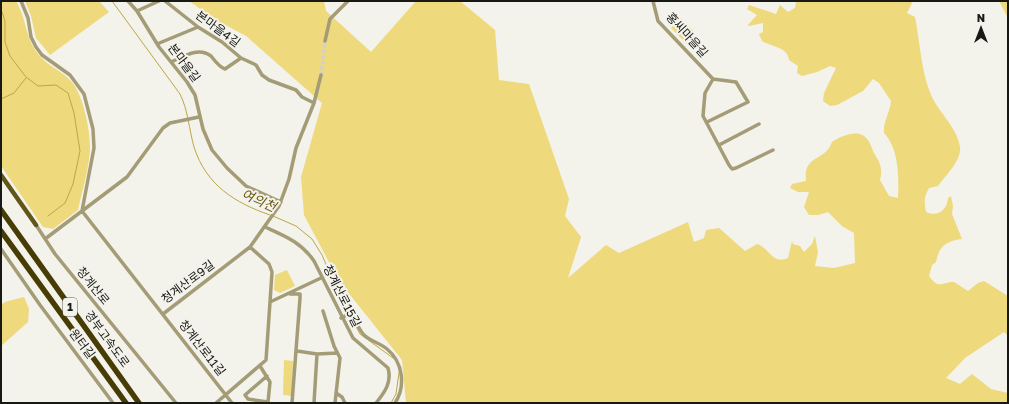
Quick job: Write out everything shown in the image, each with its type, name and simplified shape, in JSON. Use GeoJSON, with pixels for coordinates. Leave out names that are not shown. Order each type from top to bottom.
{"type":"FeatureCollection","features":[{"type":"Feature","properties":{"kind":"highway","name":"경부고속도로"},"geometry":{"type":"LineString","coordinates":[[1,210],[139,403]]}},
{"type":"Feature","properties":{"kind":"highway","name":"경부고속도로"},"geometry":{"type":"LineString","coordinates":[[1,231],[126,403]]}},
{"type":"Feature","properties":{"kind":"main road","name":"청계산로"},"geometry":{"type":"LineString","coordinates":[[1,175],[36,225]]}},
{"type":"Feature","properties":{"kind":"street"},"geometry":{"type":"LineString","coordinates":[[21,1],[28,18],[31,37],[36,47],[42,55],[70,75],[84,94],[93,129],[94,148],[82,211]]}},
{"type":"Feature","properties":{"kind":"street","name":"본마을길"},"geometry":{"type":"LineString","coordinates":[[128,1],[138,12],[157,44],[195,95],[197,118],[212,150],[227,168],[246,186],[280,204]]}},
{"type":"Feature","properties":{"kind":"street"},"geometry":{"type":"LineString","coordinates":[[138,12],[159,1]]}},
{"type":"Feature","properties":{"kind":"street","name":"본마을4길"},"geometry":{"type":"LineString","coordinates":[[165,1],[198,27],[222,42],[241,58]]}},
{"type":"Feature","properties":{"kind":"street"},"geometry":{"type":"LineString","coordinates":[[325,41],[330,19],[348,1]]}},
{"type":"Feature","properties":{"kind":"street","name":"홍씨마을길"},"geometry":{"type":"LineString","coordinates":[[653,1],[658,21],[713,78]]}},
{"type":"Feature","properties":{"kind":"street","name":"본마을길"},"geometry":{"type":"LineString","coordinates":[[157,44],[198,27]]}},
{"type":"Feature","properties":{"kind":"street"},"geometry":{"type":"LineString","coordinates":[[171,62],[194,52],[201,51],[209,55],[225,69],[241,58],[256,65],[262,75],[270,80],[296,90],[302,97],[314,103]]}},
{"type":"Feature","properties":{"kind":"street"},"geometry":{"type":"LineString","coordinates":[[280,204],[289,179],[296,148],[314,103],[321,75]]}},
{"type":"Feature","properties":{"kind":"street"},"geometry":{"type":"LineString","coordinates":[[707,122],[748,102],[736,82],[713,78],[705,93],[703,116],[732,169],[743,166],[773,150]]}},
{"type":"Feature","properties":{"kind":"street"},"geometry":{"type":"LineString","coordinates":[[44,239],[127,177],[163,128],[170,123],[197,118]]}},
{"type":"Feature","properties":{"kind":"street"},"geometry":{"type":"LineString","coordinates":[[719,145],[759,124]]}},
{"type":"Feature","properties":{"kind":"street","name":"청계산로9길"},"geometry":{"type":"LineString","coordinates":[[82,211],[163,314],[250,247],[280,204]]}},
{"type":"Feature","properties":{"kind":"street","name":"청계산로"},"geometry":{"type":"LineString","coordinates":[[36,225],[44,239],[101,312],[176,403]]}},
{"type":"Feature","properties":{"kind":"street","name":"청계산로15길"},"geometry":{"type":"LineString","coordinates":[[266,226],[293,240],[303,248],[314,261],[341,318],[356,342],[388,368],[390,374],[388,386],[376,403]]}},
{"type":"Feature","properties":{"kind":"street","name":"청계산로11길"},"geometry":{"type":"LineString","coordinates":[[216,403],[266,360],[272,272],[269,264],[250,247]]}},
{"type":"Feature","properties":{"kind":"street","name":"원터길"},"geometry":{"type":"LineString","coordinates":[[1,249],[113,403]]}},
{"type":"Feature","properties":{"kind":"street"},"geometry":{"type":"LineString","coordinates":[[270,302],[321,278]]}},
{"type":"Feature","properties":{"kind":"street"},"geometry":{"type":"LineString","coordinates":[[289,294],[300,294],[292,403]]}},
{"type":"Feature","properties":{"kind":"street"},"geometry":{"type":"LineString","coordinates":[[323,311],[340,358],[334,403]]}},
{"type":"Feature","properties":{"kind":"street"},"geometry":{"type":"LineString","coordinates":[[341,318],[351,313],[363,334],[388,349],[400,366],[401,388],[396,403]]}},
{"type":"Feature","properties":{"kind":"street","name":"청계산로11길"},"geometry":{"type":"LineString","coordinates":[[163,314],[232,403]]}},
{"type":"Feature","properties":{"kind":"street"},"geometry":{"type":"LineString","coordinates":[[297,351],[317,354],[337,353]]}},
{"type":"Feature","properties":{"kind":"street"},"geometry":{"type":"LineString","coordinates":[[314,403],[317,354]]}},
{"type":"Feature","properties":{"kind":"street"},"geometry":{"type":"LineString","coordinates":[[260,366],[267,376],[270,382],[268,402],[248,399],[245,395],[267,376]]}},
{"type":"Feature","properties":{"kind":"street"},"geometry":{"type":"LineString","coordinates":[[336,393],[342,397],[345,403]]}},
{"type":"Feature","properties":{"kind":"shaded area"},"geometry":{"type":"Polygon","coordinates":[[[1,1],[16,1],[35,50],[43,60],[71,81],[79,94],[85,112],[89,131],[90,154],[78,210],[53,229],[43,227],[1,166],[1,1]]]}},
{"type":"Feature","properties":{"kind":"shaded area"},"geometry":{"type":"Polygon","coordinates":[[[25,1],[99,1],[109,12],[50,55],[36,38],[31,16],[25,1]]]}},
{"type":"Feature","properties":{"kind":"shaded area"},"geometry":{"type":"Polygon","coordinates":[[[189,1],[324,1],[326,11],[371,52],[416,1],[460,1],[495,30],[499,80],[529,84],[569,199],[565,216],[581,237],[568,278],[606,245],[619,253],[688,222],[694,242],[704,238],[706,230],[719,228],[745,251],[757,244],[775,258],[783,260],[788,258],[792,241],[793,244],[800,246],[804,252],[812,244],[815,236],[818,252],[815,266],[834,268],[855,263],[854,233],[842,226],[828,212],[818,215],[809,215],[804,207],[809,192],[798,192],[790,188],[792,184],[806,181],[808,166],[828,149],[832,142],[840,137],[850,134],[859,134],[868,140],[878,160],[881,172],[880,180],[889,196],[898,198],[897,164],[893,147],[884,133],[891,101],[879,83],[873,79],[863,91],[837,105],[830,106],[823,101],[824,93],[836,68],[830,66],[817,72],[802,76],[797,73],[798,66],[789,60],[786,52],[762,41],[759,34],[763,32],[763,23],[748,25],[757,15],[747,9],[749,5],[776,14],[780,5],[788,12],[795,8],[796,1],[913,1],[907,13],[915,17],[923,66],[928,86],[934,102],[952,127],[960,147],[960,152],[956,162],[949,173],[938,186],[929,188],[925,197],[925,202],[926,212],[934,214],[941,212],[944,209],[948,198],[951,196],[953,206],[952,214],[962,239],[952,241],[941,248],[936,262],[932,265],[929,276],[935,283],[940,284],[954,282],[968,291],[978,283],[984,281],[1008,296],[1008,336],[1004,332],[965,358],[946,378],[960,384],[972,374],[991,389],[1008,393],[1008,403],[406,403],[402,360],[339,281],[304,215],[301,177],[322,103],[246,36],[216,20],[189,1]]]}},
{"type":"Feature","properties":{"kind":"shaded area"},"geometry":{"type":"Polygon","coordinates":[[[999,1],[1008,1],[1008,18],[999,1]]]}},
{"type":"Feature","properties":{"kind":"shaded area"},"geometry":{"type":"Polygon","coordinates":[[[681,18],[694,32],[684,41],[671,28],[681,18]]]}},
{"type":"Feature","properties":{"kind":"shaded area"},"geometry":{"type":"Polygon","coordinates":[[[287,270],[295,286],[280,293],[274,290],[275,275],[287,270]]]}},
{"type":"Feature","properties":{"kind":"shaded area"},"geometry":{"type":"Polygon","coordinates":[[[24,297],[29,309],[28,322],[1,346],[1,305],[5,302],[24,297]]]}},
{"type":"Feature","properties":{"kind":"shaded area"},"geometry":{"type":"Polygon","coordinates":[[[284,360],[293,361],[292,396],[283,395],[284,360]]]}},
{"type":"Feature","properties":{"kind":"waterway","name":"여의천"},"geometry":{"type":"LineString","coordinates":[[112,1],[180,94],[187,113],[194,147],[206,172],[223,191],[245,205],[270,215]]}},
{"type":"Feature","properties":{"kind":"waterway"},"geometry":{"type":"LineString","coordinates":[[1,9],[5,21],[5,42],[10,56],[26,77],[38,86],[56,85],[68,93],[74,113],[80,151],[73,184],[65,203],[48,216]]}},
{"type":"Feature","properties":{"kind":"waterway"},"geometry":{"type":"LineString","coordinates":[[1,99],[14,93],[26,78]]}},
{"type":"Feature","properties":{"kind":"waterway","name":"여의천"},"geometry":{"type":"LineString","coordinates":[[273,216],[296,226],[312,239],[322,255],[340,297],[360,334],[393,358]]}},
{"type":"Feature","properties":{"kind":"waterway","name":"여의천"},"geometry":{"type":"LineString","coordinates":[[391,403],[396,394],[399,373]]}},
{"type":"Feature","properties":{"kind":"tunnel"},"geometry":{"type":"LineString","coordinates":[[321,75],[325,41]]}}]}
